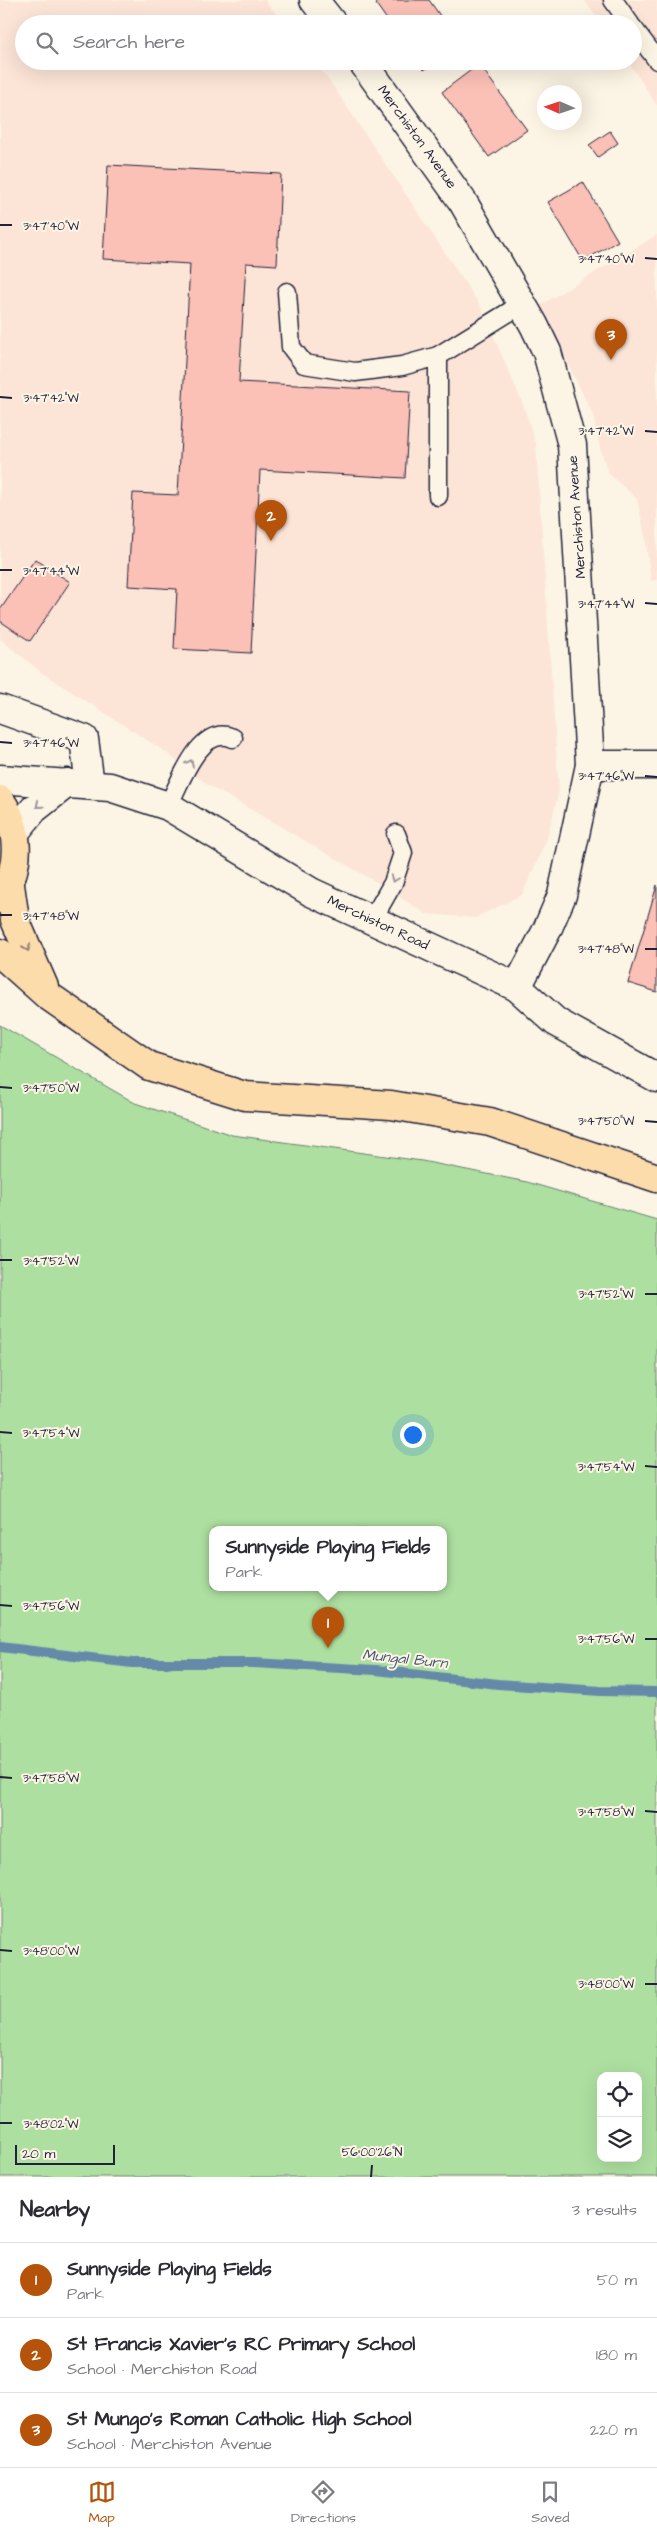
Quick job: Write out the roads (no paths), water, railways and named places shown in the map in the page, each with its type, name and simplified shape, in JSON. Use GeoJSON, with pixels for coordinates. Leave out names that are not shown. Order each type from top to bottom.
{"type":"FeatureCollection","features":[{"type":"Feature","properties":{"kind":"main road"},"geometry":{"type":"LineString","coordinates":[[0,800],[15,832],[16,858],[5,892],[47,995]]}},
{"type":"Feature","properties":{"kind":"main road"},"geometry":{"type":"LineString","coordinates":[[0,953],[47,995],[149,1066],[245,1096],[391,1105],[490,1122],[657,1178]]}},
{"type":"Feature","properties":{"kind":"street"},"geometry":{"type":"LineString","coordinates":[[314,0],[326,15]]}},
{"type":"Feature","properties":{"kind":"street","name":"Merchiston Avenue"},"geometry":{"type":"LineString","coordinates":[[369,70],[464,202],[522,304],[546,352],[572,444],[590,765],[562,895],[547,930],[517,987]]}},
{"type":"Feature","properties":{"kind":"street"},"geometry":{"type":"LineString","coordinates":[[0,709],[84,738],[78,784],[34,809],[15,832]]}},
{"type":"Feature","properties":{"kind":"street"},"geometry":{"type":"LineString","coordinates":[[590,765],[657,765]]}},
{"type":"Feature","properties":{"kind":"street","name":"Merchiston Road"},"geometry":{"type":"LineString","coordinates":[[0,779],[110,787],[168,806],[311,892],[517,987],[556,1022],[657,1078]]}},
{"type":"Feature","properties":{"kind":"lane"},"geometry":{"type":"LineString","coordinates":[[613,0],[624,15]]}},
{"type":"Feature","properties":{"kind":"lane"},"geometry":{"type":"LineString","coordinates":[[642,40],[657,60]]}},
{"type":"Feature","properties":{"kind":"lane"},"geometry":{"type":"LineString","coordinates":[[287,292],[291,348],[304,364],[355,372],[402,366],[438,356],[522,304]]}},
{"type":"Feature","properties":{"kind":"lane"},"geometry":{"type":"LineString","coordinates":[[438,356],[438,496]]}},
{"type":"Feature","properties":{"kind":"lane"},"geometry":{"type":"LineString","coordinates":[[168,806],[194,754],[210,738],[224,734],[233,738]]}},
{"type":"Feature","properties":{"kind":"lane"},"geometry":{"type":"LineString","coordinates":[[372,920],[393,883],[403,853],[396,834]]}},
{"type":"Feature","properties":{"kind":"waterway","name":"Mungal Burn"},"geometry":{"type":"LineString","coordinates":[[0,1647],[132,1663],[254,1663],[376,1670],[498,1684],[600,1691],[657,1692]]}},
{"type":"Feature","properties":{"kind":"place","name":"St Mungo's Roman Catholic High School"},"geometry":{"type":"Point","coordinates":[611,360]}},
{"type":"Feature","properties":{"kind":"place","name":"St Francis Xavier's RC Primary School"},"geometry":{"type":"Point","coordinates":[271,541]}},
{"type":"Feature","properties":{"kind":"place","name":"Sunnyside Playing Fields"},"geometry":{"type":"Point","coordinates":[328,1648]}}]}
